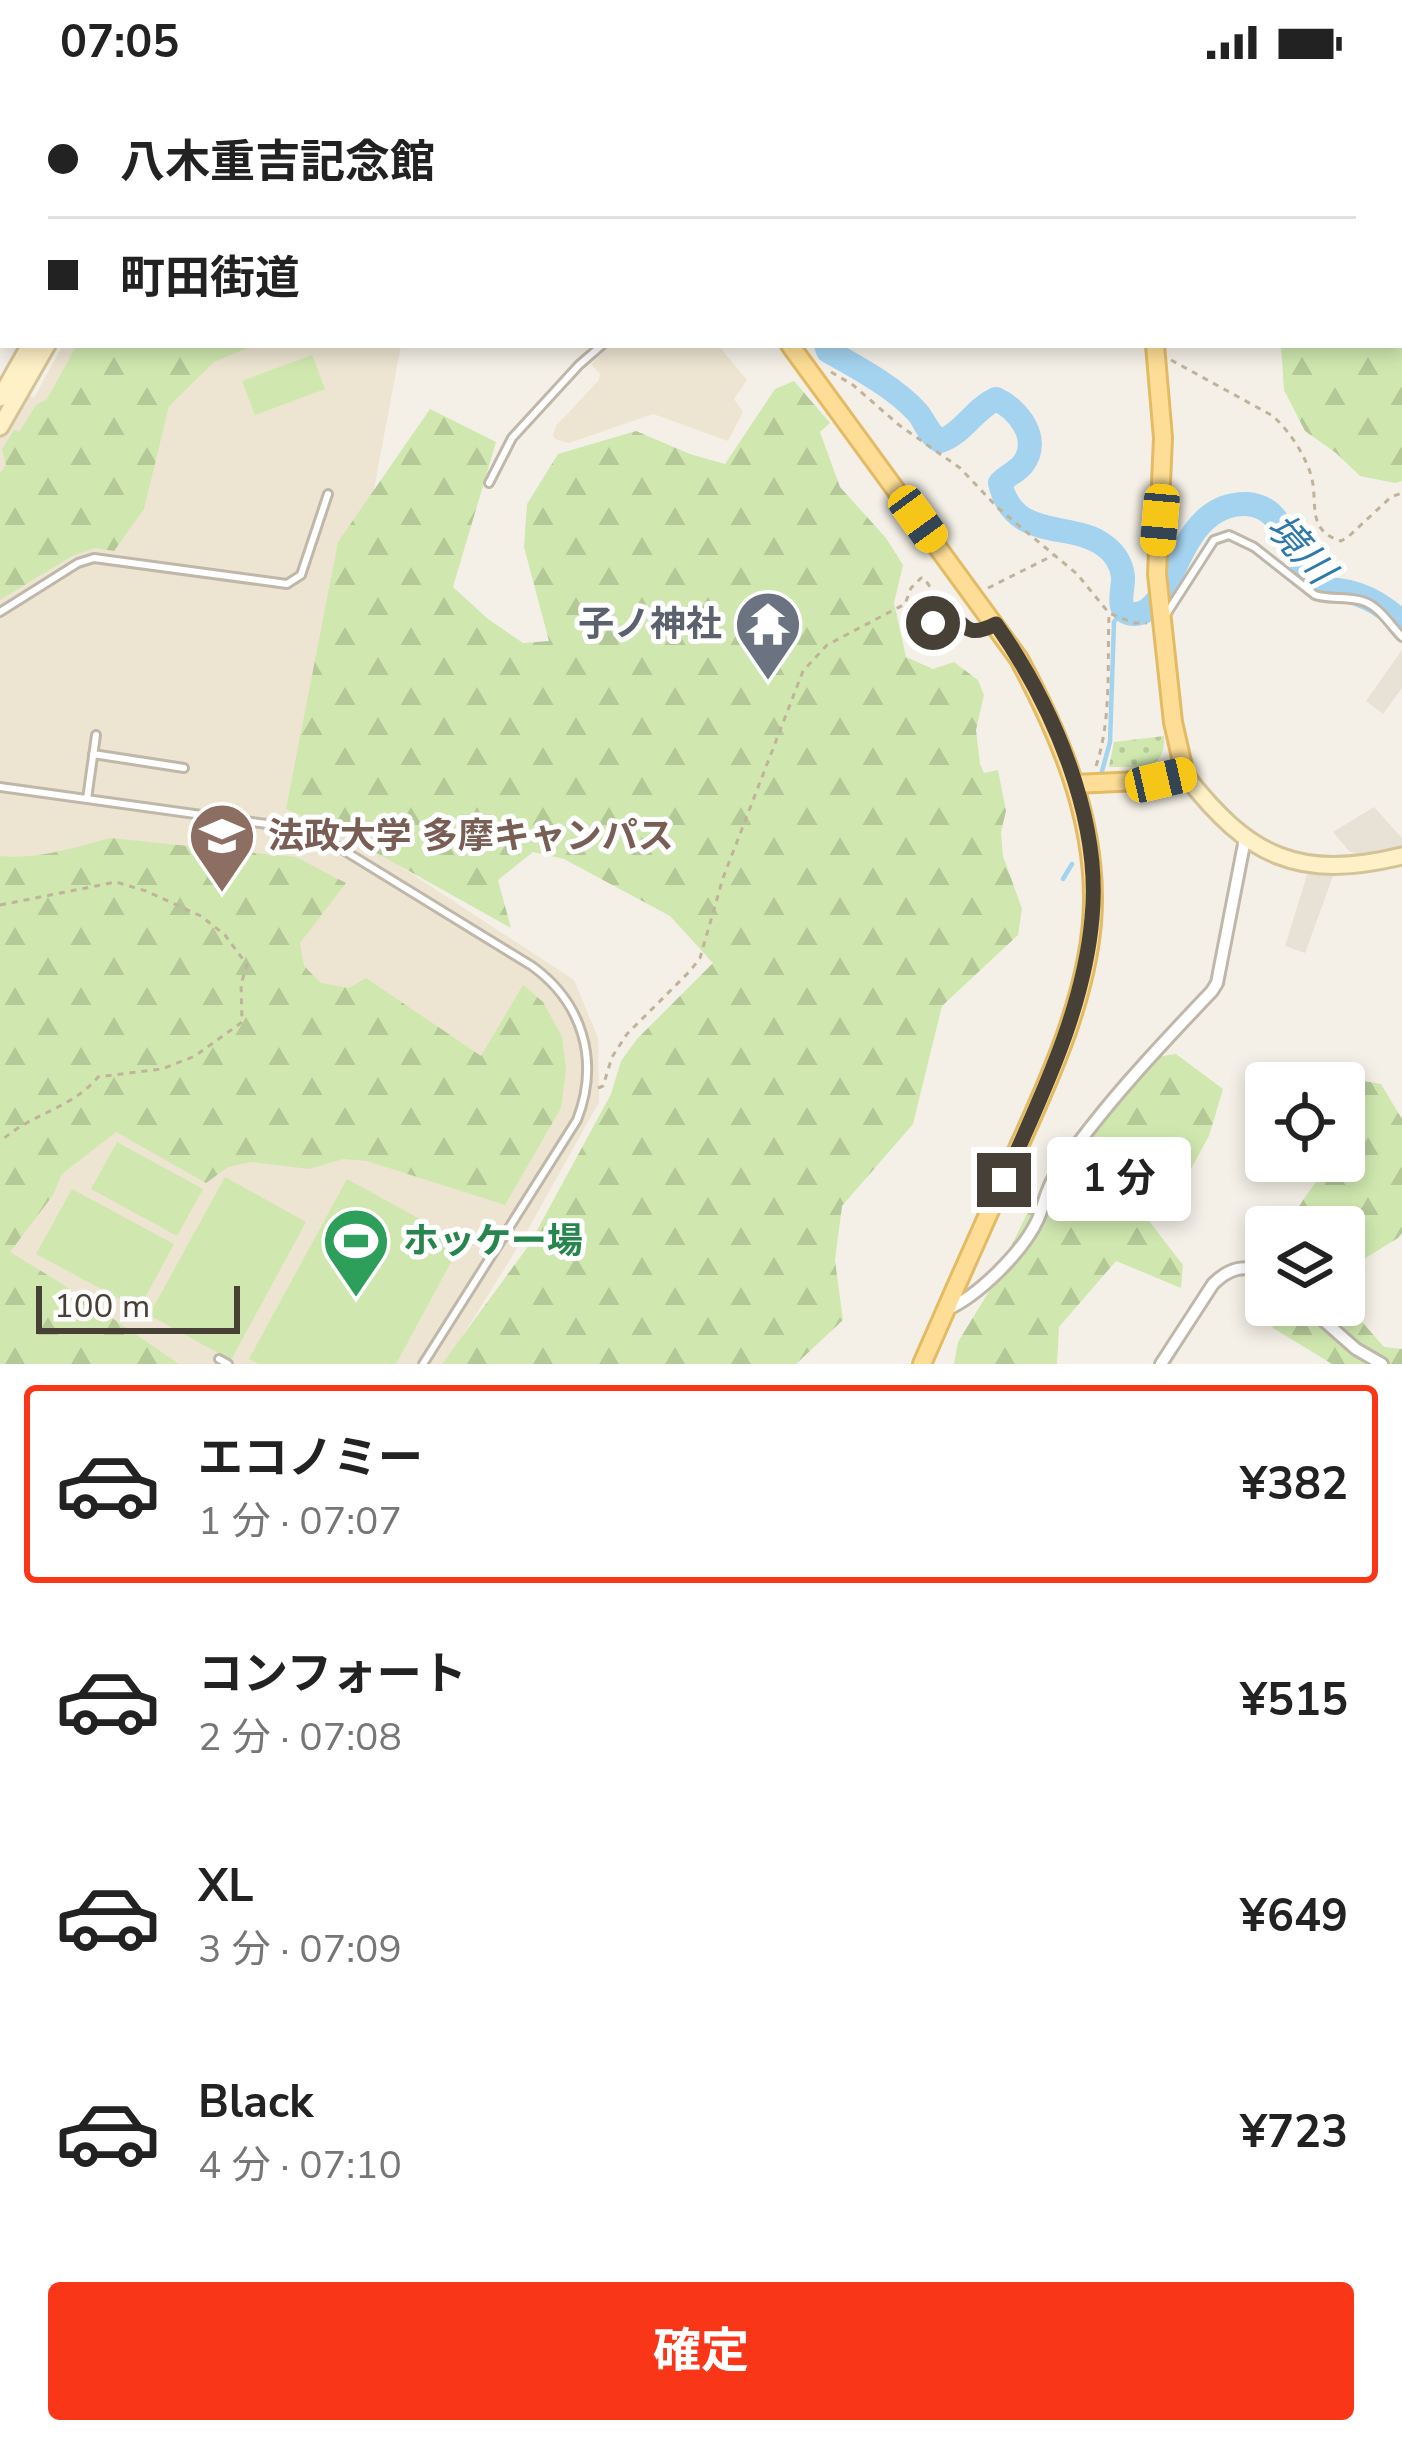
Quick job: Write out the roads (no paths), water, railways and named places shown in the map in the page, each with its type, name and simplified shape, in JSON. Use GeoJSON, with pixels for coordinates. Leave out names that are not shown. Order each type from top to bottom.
{"type":"FeatureCollection","features":[{"type":"Feature","properties":{"kind":"main road"},"geometry":{"type":"LineString","coordinates":[[792,348],[996,624],[1083,783],[1093,885],[1083,975],[1045,1087],[922,1364]]}},
{"type":"Feature","properties":{"kind":"main road"},"geometry":{"type":"LineString","coordinates":[[1083,783],[1185,775],[1173,722],[1157,574],[1163,438],[1155,349]]}},
{"type":"Feature","properties":{"kind":"street"},"geometry":{"type":"LineString","coordinates":[[0,398],[28,348]]}},
{"type":"Feature","properties":{"kind":"street"},"geometry":{"type":"LineString","coordinates":[[0,428],[45,348]]}},
{"type":"Feature","properties":{"kind":"street"},"geometry":{"type":"LineString","coordinates":[[1185,775],[1230,827],[1268,852],[1305,863],[1364,864],[1402,856]]}},
{"type":"Feature","properties":{"kind":"street"},"geometry":{"type":"LineString","coordinates":[[946,1310],[962,1303],[1027,1240],[1051,1181],[1150,1056],[1217,983],[1245,839]]}},
{"type":"Feature","properties":{"kind":"street"},"geometry":{"type":"LineString","coordinates":[[1161,1364],[1213,1284],[1223,1274],[1245,1268]]}},
{"type":"Feature","properties":{"kind":"street"},"geometry":{"type":"LineString","coordinates":[[1330,1326],[1382,1364]]}},
{"type":"Feature","properties":{"kind":"lane"},"geometry":{"type":"LineString","coordinates":[[489,483],[512,438],[599,348]]}},
{"type":"Feature","properties":{"kind":"lane"},"geometry":{"type":"LineString","coordinates":[[0,612],[77,563],[94,558],[287,584],[301,574],[328,494]]}},
{"type":"Feature","properties":{"kind":"lane"},"geometry":{"type":"LineString","coordinates":[[1160,614],[1214,540],[1229,535],[1254,547],[1315,595],[1375,607],[1402,637]]}},
{"type":"Feature","properties":{"kind":"lane"},"geometry":{"type":"LineString","coordinates":[[933,623],[937,611],[946,610],[971,631],[996,624]]}},
{"type":"Feature","properties":{"kind":"lane"},"geometry":{"type":"LineString","coordinates":[[87,799],[96,735]]}},
{"type":"Feature","properties":{"kind":"lane"},"geometry":{"type":"LineString","coordinates":[[93,754],[184,768]]}},
{"type":"Feature","properties":{"kind":"lane"},"geometry":{"type":"LineString","coordinates":[[0,787],[281,826],[322,840],[532,966],[573,1009],[584,1034],[588,1064],[586,1093],[569,1134],[423,1364]]}},
{"type":"Feature","properties":{"kind":"waterway","name":"境川"},"geometry":{"type":"LineString","coordinates":[[827,348],[898,394],[940,441],[996,399],[1012,410],[1025,426],[1030,445],[1023,464],[1000,483],[1007,502],[1031,522],[1092,538],[1109,549],[1121,568],[1122,606],[1128,613],[1149,609],[1160,596],[1205,520],[1223,508],[1247,504],[1272,514],[1301,562],[1327,589],[1368,598],[1402,622]]}},
{"type":"Feature","properties":{"kind":"waterway"},"geometry":{"type":"LineString","coordinates":[[1102,771],[1110,742],[1114,622],[1123,610]]}},
{"type":"Feature","properties":{"kind":"waterway"},"geometry":{"type":"LineString","coordinates":[[1063,879],[1072,864]]}},
{"type":"Feature","properties":{"kind":"place","name":"子ノ神社"},"geometry":{"type":"Point","coordinates":[768,683]}},
{"type":"Feature","properties":{"kind":"place","name":"法政大学 多摩キャンパス"},"geometry":{"type":"Point","coordinates":[222,895]}},
{"type":"Feature","properties":{"kind":"place","name":"ホッケー場"},"geometry":{"type":"Point","coordinates":[356,1300]}}]}
